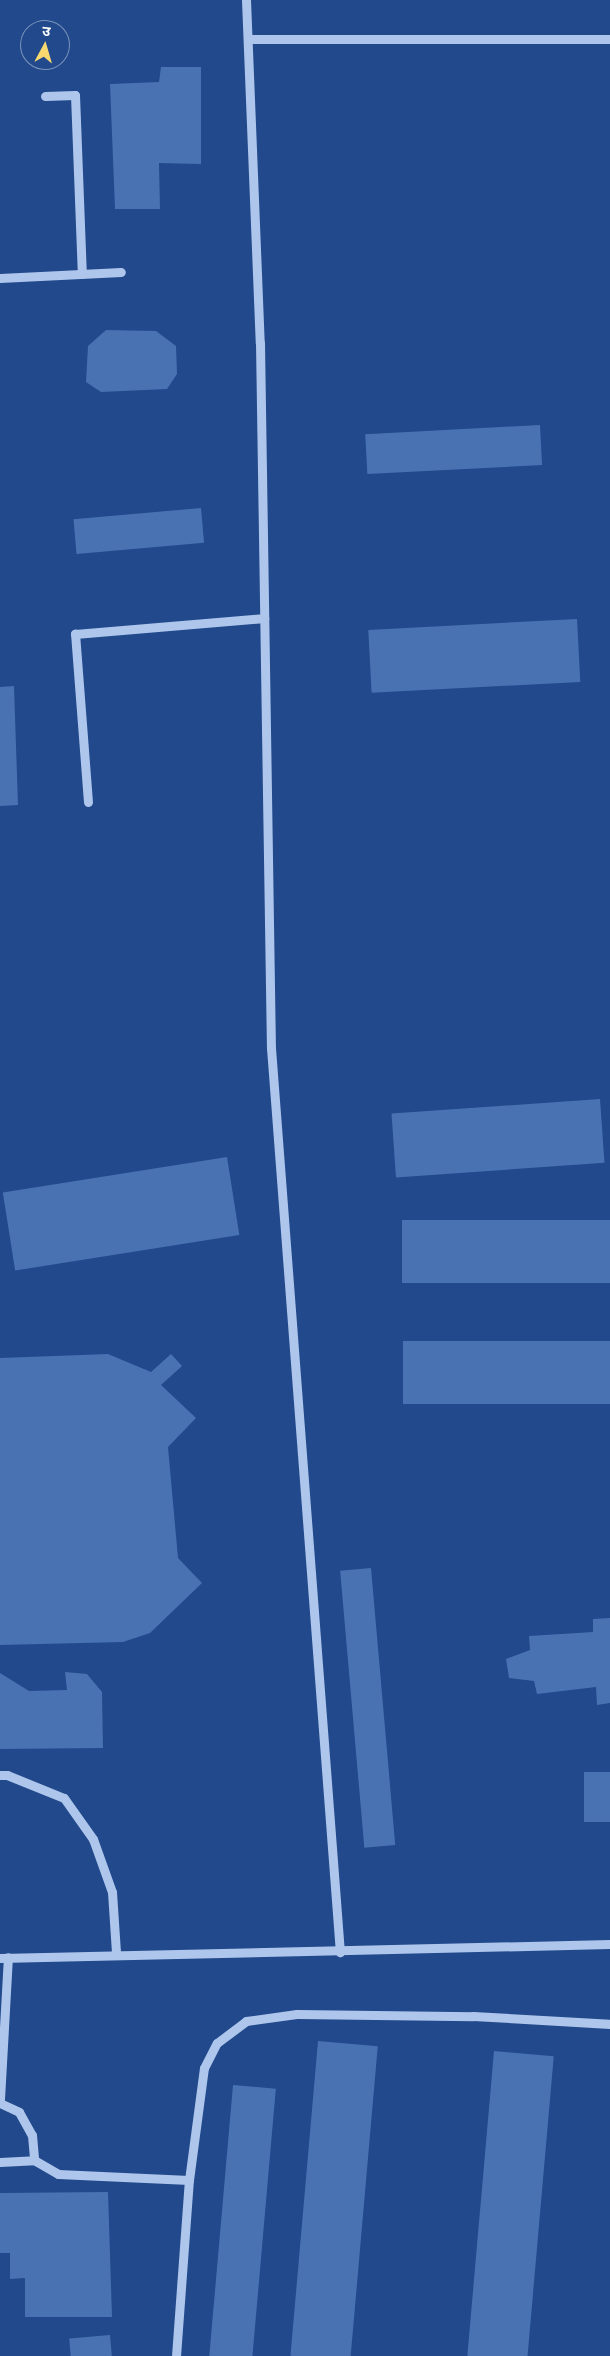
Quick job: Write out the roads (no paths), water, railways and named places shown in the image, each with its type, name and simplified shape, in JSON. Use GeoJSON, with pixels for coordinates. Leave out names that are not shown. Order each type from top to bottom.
{"type":"FeatureCollection","features":[{"type":"Feature","properties":{"kind":"street"},"geometry":{"type":"LineString","coordinates":[[246,0],[260,343],[271,1048],[340,1952]]}},
{"type":"Feature","properties":{"kind":"street"},"geometry":{"type":"LineString","coordinates":[[248,39],[610,39]]}},
{"type":"Feature","properties":{"kind":"street"},"geometry":{"type":"LineString","coordinates":[[45,96],[75,94],[82,274]]}},
{"type":"Feature","properties":{"kind":"street"},"geometry":{"type":"LineString","coordinates":[[0,278],[121,272]]}},
{"type":"Feature","properties":{"kind":"street"},"geometry":{"type":"LineString","coordinates":[[88,802],[75,634],[264,618]]}},
{"type":"Feature","properties":{"kind":"street"},"geometry":{"type":"LineString","coordinates":[[0,1775],[7,1775],[64,1798],[93,1839],[112,1892],[116,1953]]}},
{"type":"Feature","properties":{"kind":"street"},"geometry":{"type":"LineString","coordinates":[[0,2099],[4,1957],[116,1953],[340,1952],[610,1944]]}},
{"type":"Feature","properties":{"kind":"street"},"geometry":{"type":"LineString","coordinates":[[176,2356],[189,2180],[204,2068],[217,2043],[246,2021],[297,2014],[473,2016],[610,2024]]}},
{"type":"Feature","properties":{"kind":"street"},"geometry":{"type":"LineString","coordinates":[[0,2103],[19,2112],[32,2135],[34,2160]]}},
{"type":"Feature","properties":{"kind":"street"},"geometry":{"type":"LineString","coordinates":[[0,2162],[34,2160],[58,2174],[189,2180]]}}]}
